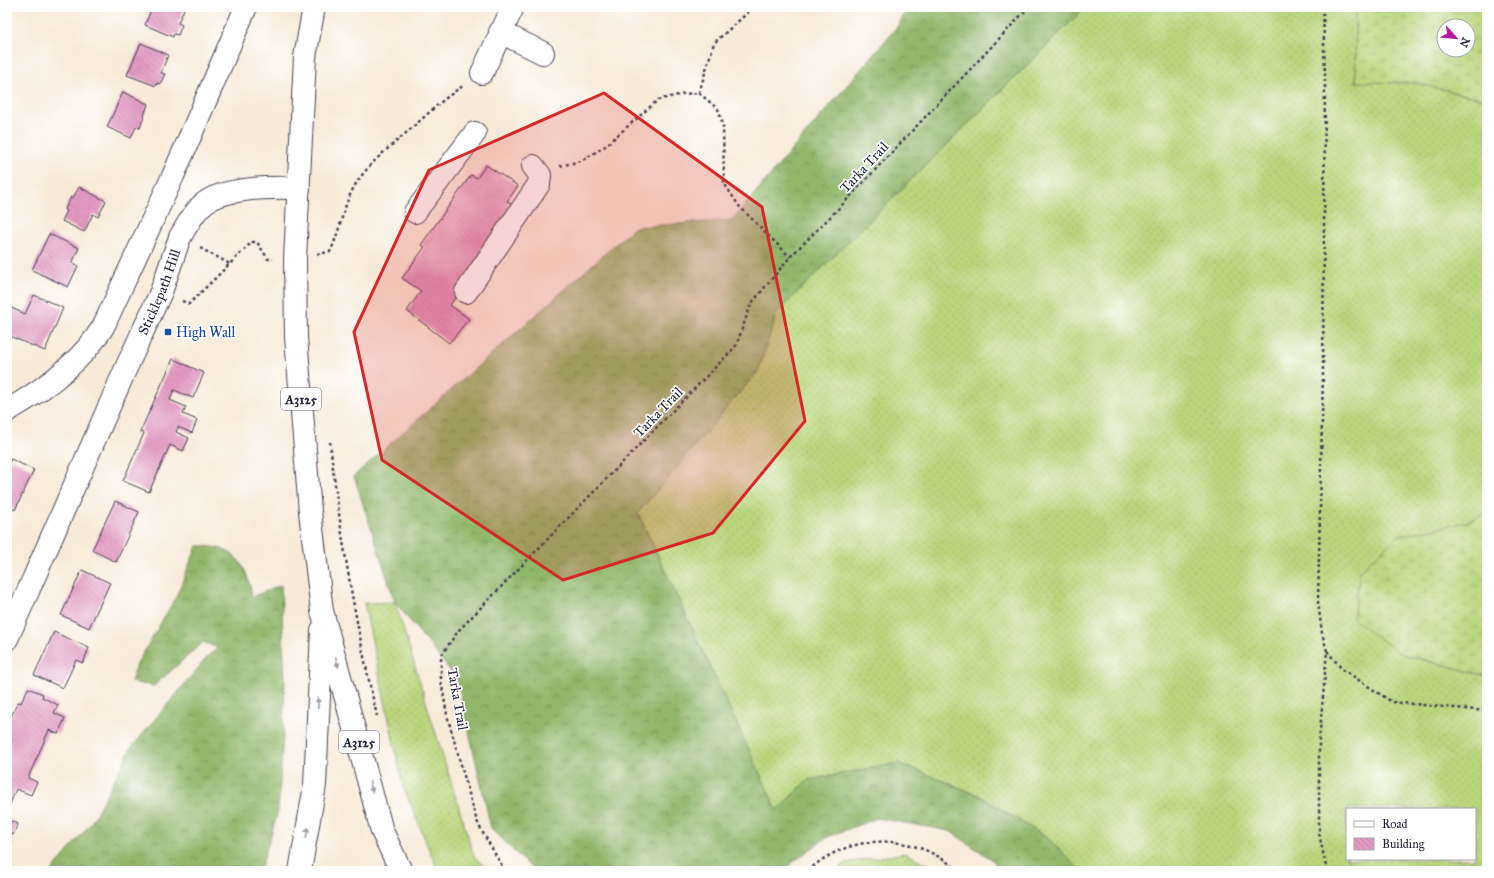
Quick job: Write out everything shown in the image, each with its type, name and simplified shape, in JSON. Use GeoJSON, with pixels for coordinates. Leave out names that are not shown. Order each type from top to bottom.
{"type":"FeatureCollection","features":[{"type":"Feature","properties":{"kind":"street"},"geometry":{"type":"LineString","coordinates":[[7,411],[54,379],[93,343],[103,327],[173,176],[246,7]]}},
{"type":"Feature","properties":{"kind":"street","name":"A3125"},"geometry":{"type":"LineString","coordinates":[[314,7],[305,57],[295,259],[297,352],[310,512],[322,611],[382,831],[401,871]]}},
{"type":"Feature","properties":{"kind":"street"},"geometry":{"type":"LineString","coordinates":[[482,73],[513,7]]}},
{"type":"Feature","properties":{"kind":"street"},"geometry":{"type":"LineString","coordinates":[[500,32],[543,54]]}},
{"type":"Feature","properties":{"kind":"street"},"geometry":{"type":"LineString","coordinates":[[415,212],[475,133]]}},
{"type":"Feature","properties":{"kind":"street"},"geometry":{"type":"LineString","coordinates":[[466,292],[539,184],[540,175],[544,167]]}},
{"type":"Feature","properties":{"kind":"street","name":"Sticklepath Hill"},"geometry":{"type":"LineString","coordinates":[[7,639],[161,292],[180,237],[201,205],[211,199],[225,194],[273,187],[299,188]]}},
{"type":"Feature","properties":{"kind":"street","name":"A3125"},"geometry":{"type":"LineString","coordinates":[[300,871],[315,785],[322,611]]}},
{"type":"Feature","properties":{"kind":"path"},"geometry":{"type":"LineString","coordinates":[[699,92],[714,43],[754,7]]}},
{"type":"Feature","properties":{"kind":"path","name":"Tarka Trail"},"geometry":{"type":"LineString","coordinates":[[505,871],[479,826],[475,815],[448,715],[442,680],[441,656],[458,631],[736,346],[751,304],[790,257],[842,205],[1029,7]]}},
{"type":"Feature","properties":{"kind":"path"},"geometry":{"type":"LineString","coordinates":[[1323,7],[1325,80],[1323,374],[1318,602],[1322,633],[1327,651],[1319,742],[1319,833],[1326,871]]}},
{"type":"Feature","properties":{"kind":"path"},"geometry":{"type":"LineString","coordinates":[[161,292],[189,304],[254,240],[268,259],[295,259],[330,252],[353,189],[362,176],[384,152],[449,95],[482,73]]}},
{"type":"Feature","properties":{"kind":"path"},"geometry":{"type":"LineString","coordinates":[[544,167],[581,161],[604,147],[658,100],[682,94],[699,92],[718,109],[723,125],[724,183],[739,206],[790,257]]}},
{"type":"Feature","properties":{"kind":"path"},"geometry":{"type":"LineString","coordinates":[[180,237],[230,264]]}},
{"type":"Feature","properties":{"kind":"path"},"geometry":{"type":"LineString","coordinates":[[318,246],[318,262]]}},
{"type":"Feature","properties":{"kind":"path"},"geometry":{"type":"LineString","coordinates":[[329,436],[335,491],[360,640],[378,722]]}},
{"type":"Feature","properties":{"kind":"path"},"geometry":{"type":"LineString","coordinates":[[1327,651],[1342,669],[1392,702],[1487,711]]}},
{"type":"Feature","properties":{"kind":"path"},"geometry":{"type":"LineString","coordinates":[[808,871],[835,852],[866,842],[898,842],[938,856],[959,871]]}},
{"type":"Feature","properties":{"kind":"highlighted area"},"geometry":{"type":"Polygon","coordinates":[[[604,93],[762,207],[805,421],[713,533],[563,580],[382,460],[354,332],[429,170],[604,93]]]}},
{"type":"Feature","properties":{"kind":"green space"},"geometry":{"type":"Polygon","coordinates":[[[909,7],[1086,7],[777,312],[758,371],[638,513],[777,810],[808,780],[899,763],[978,795],[1049,839],[1081,871],[999,871],[994,861],[950,831],[877,818],[827,837],[789,865],[786,871],[534,871],[491,828],[457,679],[395,602],[354,476],[635,227],[732,220],[897,27],[909,7]]]}},
{"type":"Feature","properties":{"kind":"green space"},"geometry":{"type":"Polygon","coordinates":[[[1086,7],[1356,7],[1356,82],[1415,83],[1487,100],[1487,513],[1464,523],[1398,536],[1401,654],[1487,676],[1487,871],[1081,871],[1049,839],[978,795],[899,763],[808,780],[777,810],[638,513],[758,371],[777,312],[1086,7]]]}},
{"type":"Feature","properties":{"kind":"green space"},"geometry":{"type":"Polygon","coordinates":[[[1355,7],[1487,7],[1487,100],[1415,83],[1356,82],[1355,7]]]}},
{"type":"Feature","properties":{"kind":"green space"},"geometry":{"type":"Polygon","coordinates":[[[1487,513],[1487,676],[1401,654],[1353,619],[1360,570],[1398,536],[1464,523],[1487,513]]]}},
{"type":"Feature","properties":{"kind":"green space"},"geometry":{"type":"Polygon","coordinates":[[[197,546],[209,546],[220,549],[229,552],[236,558],[242,565],[246,574],[252,597],[281,585],[285,681],[278,812],[260,871],[52,871],[91,823],[132,747],[209,655],[218,648],[203,642],[154,686],[131,682],[137,664],[176,597],[197,546]]]}},
{"type":"Feature","properties":{"kind":"green space"},"geometry":{"type":"Polygon","coordinates":[[[395,602],[474,856],[489,871],[438,871],[403,786],[364,603],[395,602]]]}},
{"type":"Feature","properties":{"kind":"green space"},"geometry":{"type":"Polygon","coordinates":[[[904,853],[943,871],[836,871],[846,863],[904,853]]]}},
{"type":"Feature","properties":{"kind":"building"},"geometry":{"type":"Polygon","coordinates":[[[152,7],[185,7],[178,23],[182,25],[178,35],[174,34],[173,37],[145,25],[152,7]]]}},
{"type":"Feature","properties":{"kind":"building"},"geometry":{"type":"Polygon","coordinates":[[[141,43],[168,55],[161,73],[165,74],[160,84],[157,83],[156,86],[127,75],[141,43]]]}},
{"type":"Feature","properties":{"kind":"building"},"geometry":{"type":"Polygon","coordinates":[[[123,92],[148,104],[140,128],[136,127],[131,138],[107,127],[123,92]]]}},
{"type":"Feature","properties":{"kind":"building"},"geometry":{"type":"Polygon","coordinates":[[[486,165],[518,186],[507,201],[514,206],[469,279],[450,305],[469,319],[449,343],[407,311],[421,291],[402,278],[425,247],[421,245],[471,175],[477,178],[486,165]]]}},
{"type":"Feature","properties":{"kind":"building"},"geometry":{"type":"Polygon","coordinates":[[[79,187],[106,201],[98,217],[93,214],[84,232],[62,221],[67,211],[65,209],[71,197],[73,198],[79,187]]]}},
{"type":"Feature","properties":{"kind":"building"},"geometry":{"type":"Polygon","coordinates":[[[49,234],[79,248],[72,263],[78,266],[68,287],[32,270],[49,234]]]}},
{"type":"Feature","properties":{"kind":"building"},"geometry":{"type":"Polygon","coordinates":[[[34,295],[63,308],[45,351],[7,335],[7,306],[25,314],[34,295]]]}},
{"type":"Feature","properties":{"kind":"building"},"geometry":{"type":"Polygon","coordinates":[[[173,359],[204,373],[193,398],[174,390],[170,400],[186,407],[183,414],[197,420],[192,433],[178,427],[176,432],[189,438],[183,451],[170,445],[149,492],[123,481],[144,433],[140,432],[173,359]]]}},
{"type":"Feature","properties":{"kind":"building"},"geometry":{"type":"Polygon","coordinates":[[[11,459],[34,470],[15,510],[7,506],[7,467],[11,459]]]}},
{"type":"Feature","properties":{"kind":"building"},"geometry":{"type":"Polygon","coordinates":[[[115,501],[139,512],[116,562],[92,550],[115,501]]]}},
{"type":"Feature","properties":{"kind":"building"},"geometry":{"type":"Polygon","coordinates":[[[82,570],[110,583],[89,628],[61,615],[82,570]]]}},
{"type":"Feature","properties":{"kind":"building"},"geometry":{"type":"Polygon","coordinates":[[[54,632],[89,648],[83,663],[76,660],[63,688],[34,675],[54,632]]]}},
{"type":"Feature","properties":{"kind":"building"},"geometry":{"type":"Polygon","coordinates":[[[28,688],[43,694],[42,697],[58,705],[54,713],[65,718],[58,734],[49,730],[28,778],[37,782],[31,795],[16,789],[9,806],[7,805],[7,734],[9,728],[7,725],[18,702],[21,703],[28,688]]]}},
{"type":"Feature","properties":{"kind":"building"},"geometry":{"type":"Polygon","coordinates":[[[7,819],[18,824],[13,835],[7,832],[7,819]]]}},
{"type":"Feature","properties":{"kind":"building"},"geometry":{"type":"Polygon","coordinates":[[[7,839],[12,841],[7,851],[7,839]]]}},
{"type":"Feature","properties":{"kind":"place","name":"High Wall"},"geometry":{"type":"Point","coordinates":[168,332]}}]}
